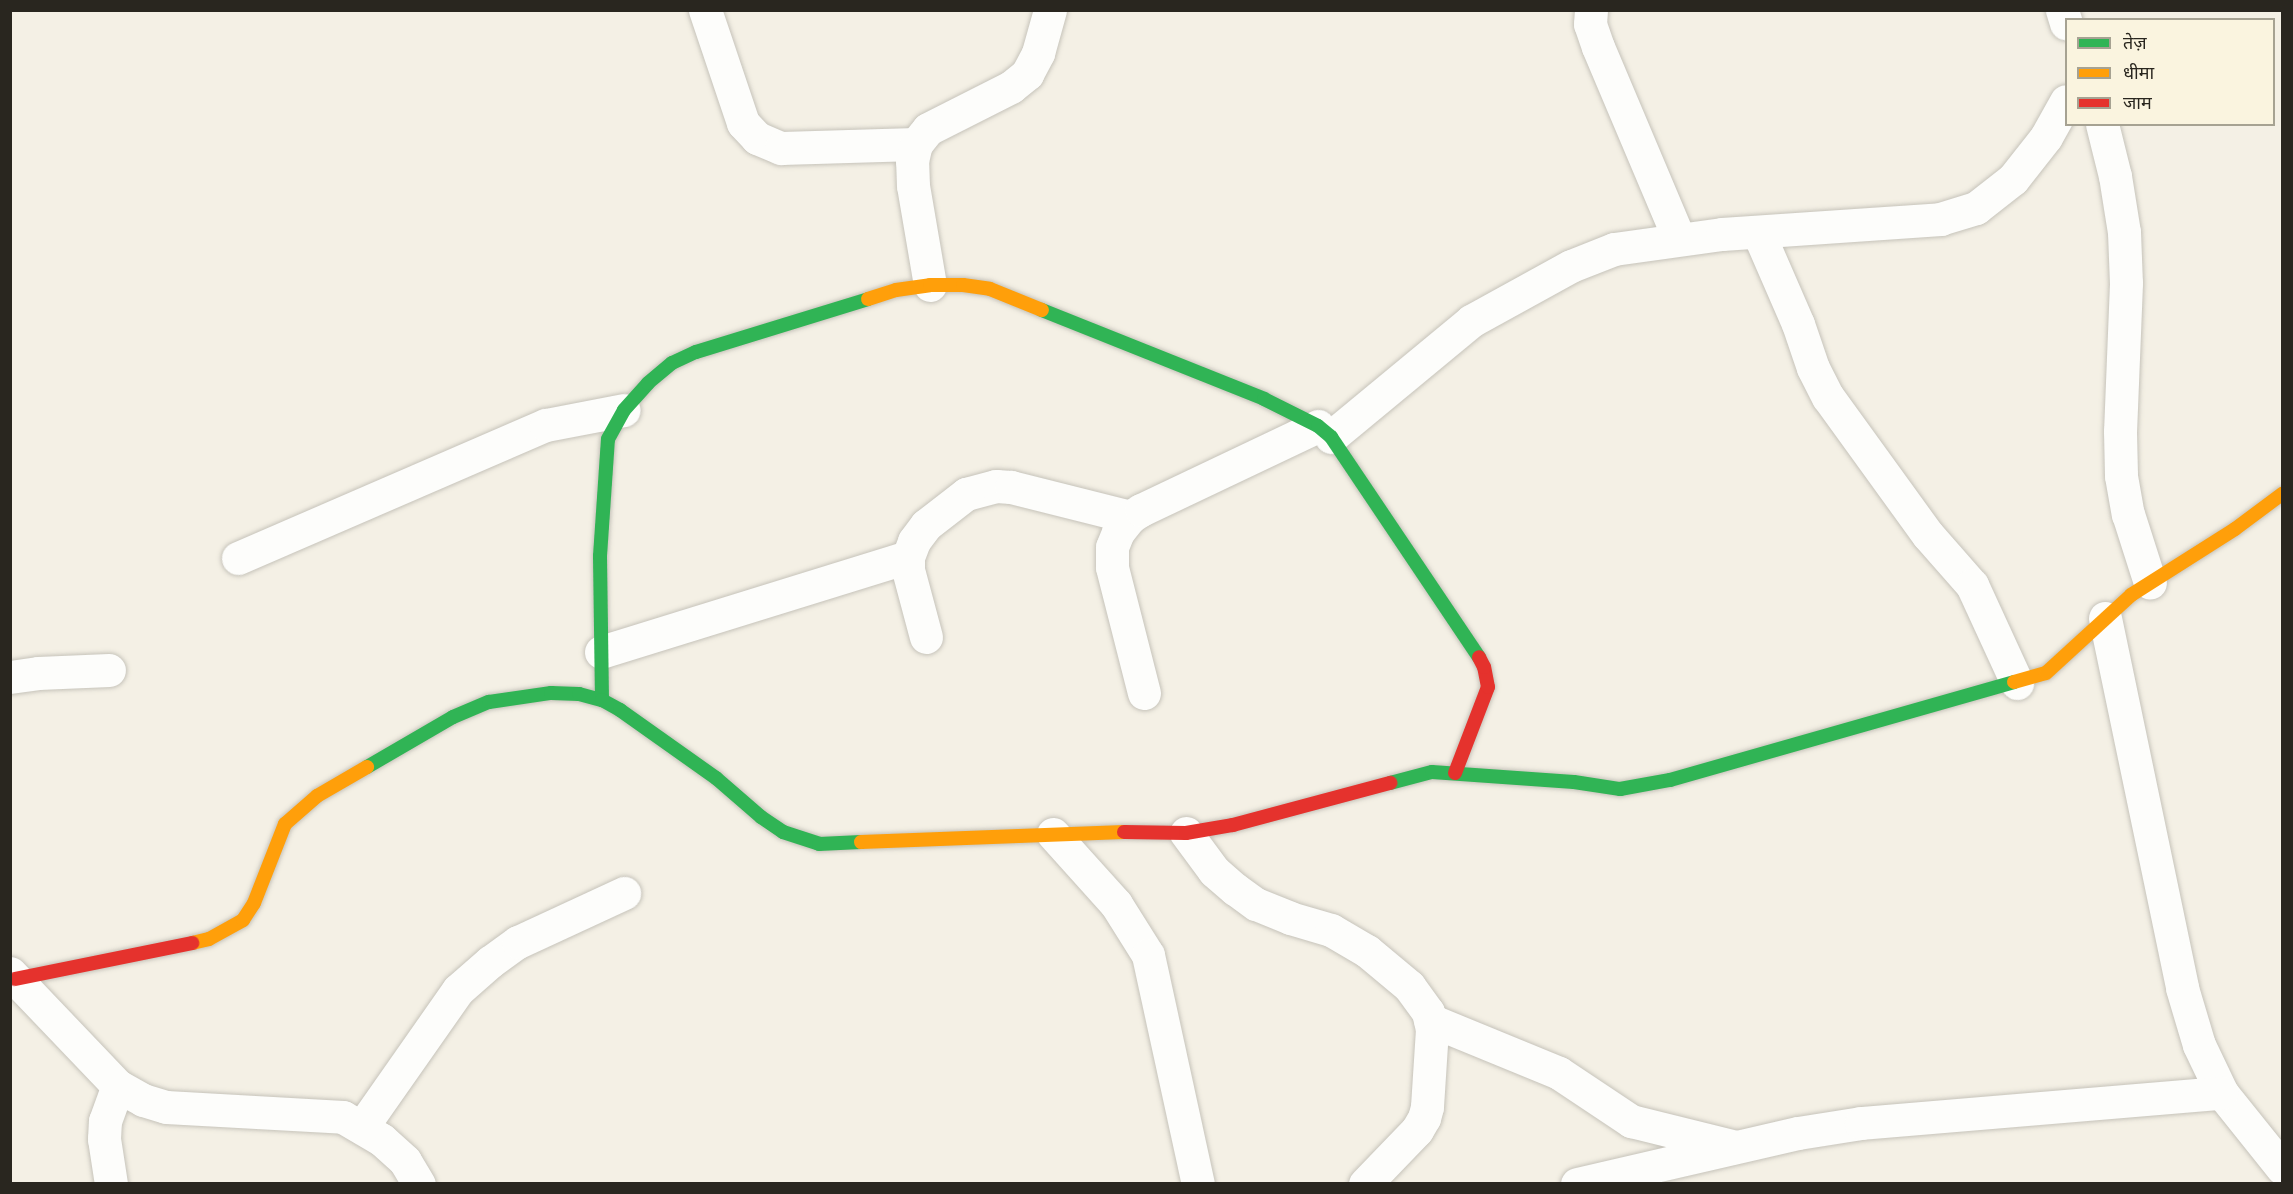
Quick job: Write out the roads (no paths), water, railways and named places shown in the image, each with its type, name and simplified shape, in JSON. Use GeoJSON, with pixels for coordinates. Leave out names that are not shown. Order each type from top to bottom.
{"type":"FeatureCollection","features":[{"type":"Feature","properties":{"kind":"street"},"geometry":{"type":"LineString","coordinates":[[705,10],[743,123],[757,138],[781,148],[916,144]]}},
{"type":"Feature","properties":{"kind":"street"},"geometry":{"type":"LineString","coordinates":[[930,285],[913,186],[912,161],[916,144],[928,129],[1011,87],[1027,74],[1038,53],[1050,10]]}},
{"type":"Feature","properties":{"kind":"street"},"geometry":{"type":"LineString","coordinates":[[1591,10],[1590,24],[1598,47],[1679,239]]}},
{"type":"Feature","properties":{"kind":"street"},"geometry":{"type":"LineString","coordinates":[[1144,693],[1112,567],[1112,547],[1118,532],[1130,517],[1325,432],[1471,321],[1571,266],[1614,249],[1679,239],[1940,219],[1976,208],[2013,179],[2046,137],[2065,104]]}},
{"type":"Feature","properties":{"kind":"street"},"geometry":{"type":"LineString","coordinates":[[2102,126],[2115,176],[2124,232],[2126,283],[2120,431],[2121,476],[2128,514],[2150,583]]}},
{"type":"Feature","properties":{"kind":"street"},"geometry":{"type":"LineString","coordinates":[[1758,232],[1798,324],[1813,368],[1828,397],[1928,535],[1972,585],[2017,683]]}},
{"type":"Feature","properties":{"kind":"street"},"geometry":{"type":"LineString","coordinates":[[602,700],[600,556],[608,439],[624,410],[648,383],[672,363],[696,352],[896,290],[930,285],[963,285],[1011,297],[1264,399],[1325,432],[1474,649],[1484,667],[1488,687],[1455,773]]}},
{"type":"Feature","properties":{"kind":"street"},"geometry":{"type":"LineString","coordinates":[[238,558],[546,425],[624,410]]}},
{"type":"Feature","properties":{"kind":"street"},"geometry":{"type":"LineString","coordinates":[[926,636],[908,570],[908,557],[914,541],[926,525],[966,494],[996,486],[1023,489],[1130,517]]}},
{"type":"Feature","properties":{"kind":"street"},"geometry":{"type":"LineString","coordinates":[[13,976],[209,939],[227,931],[243,920],[254,903],[285,824],[300,809],[317,796],[464,710],[489,702],[552,693],[579,694],[602,700],[620,710],[716,778],[761,817],[783,832],[819,844],[983,840],[1053,834],[1164,831],[1186,833],[1233,825],[1432,772],[1574,782],[1596,788],[1620,789],[1645,785],[2017,683],[2046,673],[2105,618],[2150,583],[2235,529],[2283,494]]}},
{"type":"Feature","properties":{"kind":"street"},"geometry":{"type":"LineString","coordinates":[[601,652],[908,557]]}},
{"type":"Feature","properties":{"kind":"street"},"geometry":{"type":"LineString","coordinates":[[2105,618],[2182,988],[2199,1045],[2222,1093],[2283,1168]]}},
{"type":"Feature","properties":{"kind":"street"},"geometry":{"type":"LineString","coordinates":[[10,677],[38,673],[109,670]]}},
{"type":"Feature","properties":{"kind":"street"},"geometry":{"type":"LineString","coordinates":[[1186,833],[1214,871],[1256,904],[1331,930],[1367,951],[1409,986],[1428,1012],[1432,1029],[1427,1107],[1424,1118],[1417,1130],[1365,1184]]}},
{"type":"Feature","properties":{"kind":"street"},"geometry":{"type":"LineString","coordinates":[[1053,834],[1116,904],[1148,955],[1198,1184]]}},
{"type":"Feature","properties":{"kind":"street"},"geometry":{"type":"LineString","coordinates":[[362,1127],[458,990],[490,962],[541,929],[624,893]]}},
{"type":"Feature","properties":{"kind":"street"},"geometry":{"type":"LineString","coordinates":[[13,976],[118,1086],[143,1100],[166,1107],[343,1117],[382,1140],[405,1161],[419,1184]]}},
{"type":"Feature","properties":{"kind":"street"},"geometry":{"type":"LineString","coordinates":[[1430,1020],[1559,1072],[1632,1120],[1737,1148]]}},
{"type":"Feature","properties":{"kind":"street"},"geometry":{"type":"LineString","coordinates":[[111,1184],[104,1139],[105,1121],[118,1086]]}},
{"type":"Feature","properties":{"kind":"street"},"geometry":{"type":"LineString","coordinates":[[1577,1184],[1861,1123],[2222,1093]]}}]}
